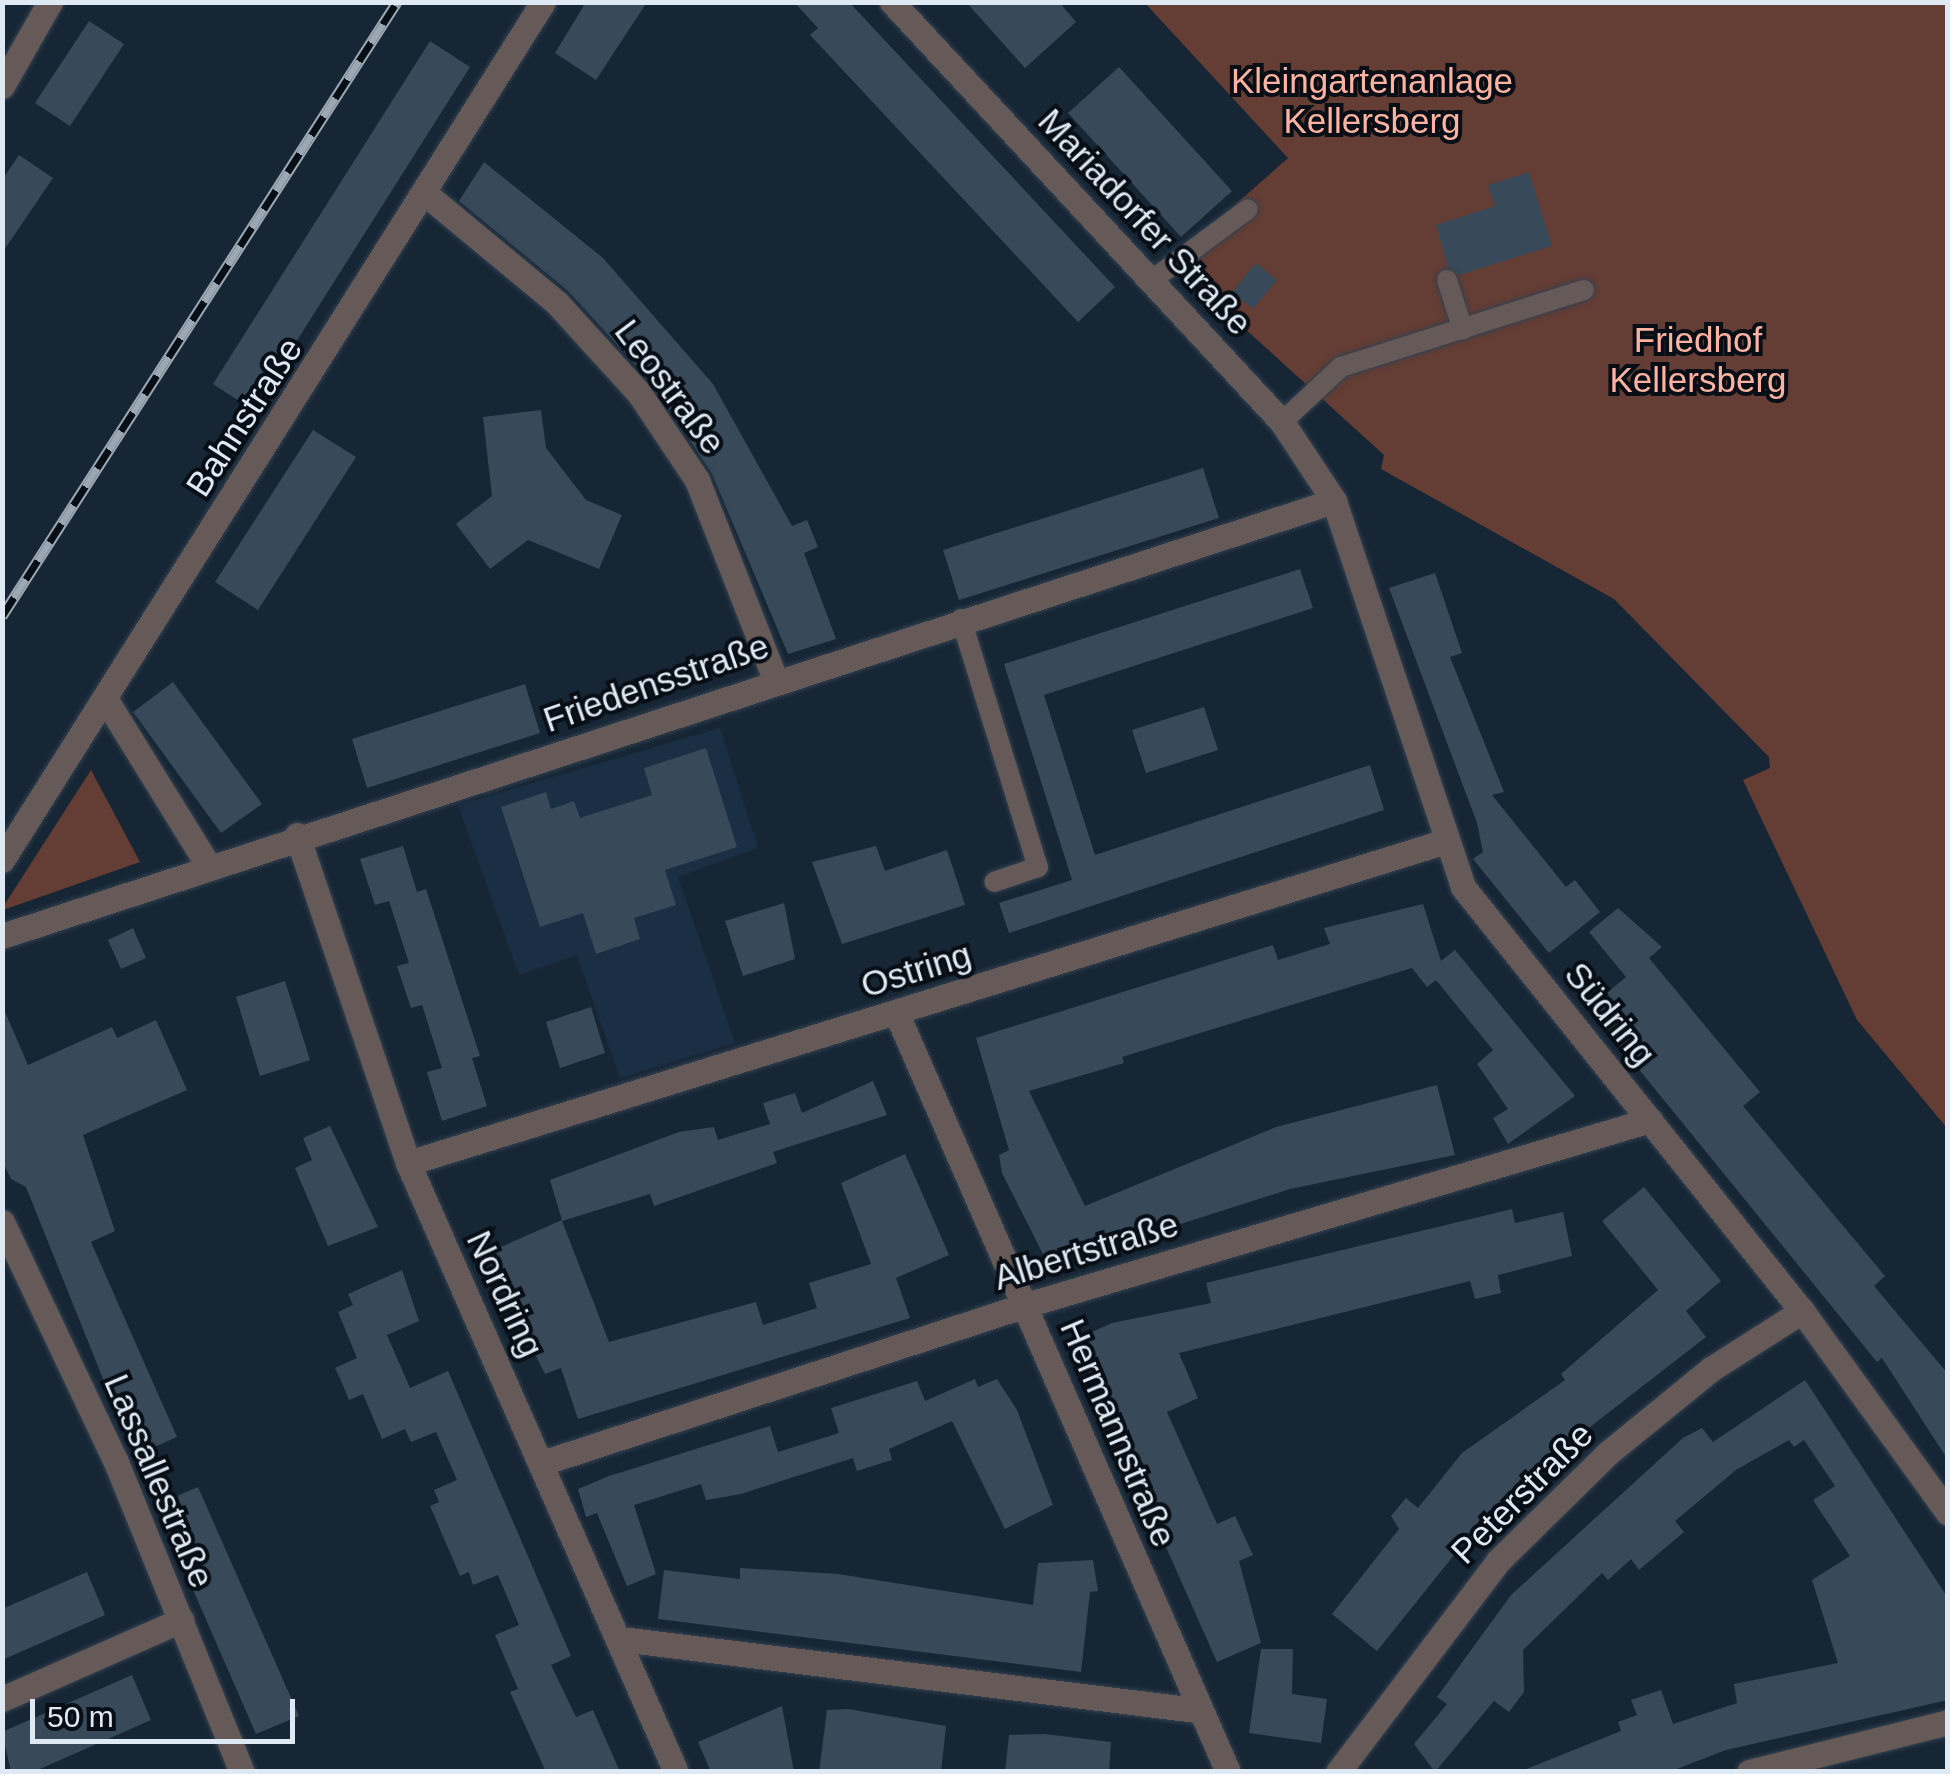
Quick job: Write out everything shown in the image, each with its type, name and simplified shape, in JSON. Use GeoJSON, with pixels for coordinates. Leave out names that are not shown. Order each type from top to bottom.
{"type":"FeatureCollection","features":[{"type":"Feature","properties":{"kind":"street"},"geometry":{"type":"LineString","coordinates":[[2,86],[50,2]]}},
{"type":"Feature","properties":{"kind":"street","name":"Mariadorfer Straße"},"geometry":{"type":"LineString","coordinates":[[892,2],[1282,422],[1334,500]]}},
{"type":"Feature","properties":{"kind":"street","name":"Bahnstraße"},"geometry":{"type":"LineString","coordinates":[[2,860],[428,195],[543,5]]}},
{"type":"Feature","properties":{"kind":"street","name":"Leostraße"},"geometry":{"type":"LineString","coordinates":[[428,195],[557,303],[639,392],[698,480],[776,679]]}},
{"type":"Feature","properties":{"kind":"street","name":"Friedensstraße"},"geometry":{"type":"LineString","coordinates":[[2,936],[297,834],[1334,500]]}},
{"type":"Feature","properties":{"kind":"street","name":"Südring"},"geometry":{"type":"LineString","coordinates":[[1334,500],[1426,760],[1443,842],[1463,887],[1802,1311],[1948,1512]]}},
{"type":"Feature","properties":{"kind":"street"},"geometry":{"type":"LineString","coordinates":[[106,700],[209,867]]}},
{"type":"Feature","properties":{"kind":"street","name":"Nordring"},"geometry":{"type":"LineString","coordinates":[[297,834],[408,1163],[546,1462],[676,1772]]}},
{"type":"Feature","properties":{"kind":"street","name":"Ostring"},"geometry":{"type":"LineString","coordinates":[[408,1163],[1443,842]]}},
{"type":"Feature","properties":{"kind":"street","name":"Hermannstraße"},"geometry":{"type":"LineString","coordinates":[[896,1012],[1026,1305],[1196,1710],[1228,1772]]}},
{"type":"Feature","properties":{"kind":"street","name":"Albertstraße"},"geometry":{"type":"LineString","coordinates":[[546,1462],[1026,1305],[1650,1120]]}},
{"type":"Feature","properties":{"kind":"street","name":"Lassallestraße"},"geometry":{"type":"LineString","coordinates":[[2,1222],[181,1620],[242,1772]]}},
{"type":"Feature","properties":{"kind":"street","name":"Peterstraße"},"geometry":{"type":"LineString","coordinates":[[1338,1772],[1498,1561],[1608,1452],[1711,1369],[1802,1311]]}},
{"type":"Feature","properties":{"kind":"street"},"geometry":{"type":"LineString","coordinates":[[2,1698],[181,1620]]}},
{"type":"Feature","properties":{"kind":"street"},"geometry":{"type":"LineString","coordinates":[[622,1638],[1196,1710]]}},
{"type":"Feature","properties":{"kind":"street"},"geometry":{"type":"LineString","coordinates":[[1748,1772],[1948,1722]]}},
{"type":"Feature","properties":{"kind":"lane"},"geometry":{"type":"LineString","coordinates":[[1152,280],[1248,209]]}},
{"type":"Feature","properties":{"kind":"lane"},"geometry":{"type":"LineString","coordinates":[[1448,280],[1463,330]]}},
{"type":"Feature","properties":{"kind":"lane"},"geometry":{"type":"LineString","coordinates":[[1282,422],[1341,367],[1584,290]]}},
{"type":"Feature","properties":{"kind":"lane"},"geometry":{"type":"LineString","coordinates":[[960,619],[1038,867],[994,882]]}},
{"type":"Feature","properties":{"kind":"shaded area"},"geometry":{"type":"Polygon","coordinates":[[[720,728],[758,848],[678,877],[735,1043],[620,1078],[577,955],[519,975],[458,805],[720,728]]]}},
{"type":"Feature","properties":{"kind":"green space","name":"Friedhof Kellersberg"},"geometry":{"type":"Polygon","coordinates":[[[1145,3],[1947,3],[1947,1128],[1857,1020],[1743,780],[1770,768],[1769,757],[1614,599],[1381,469],[1384,455],[1211,298],[1177,256],[1288,158],[1145,3]]]}},
{"type":"Feature","properties":{"kind":"green space"},"geometry":{"type":"Polygon","coordinates":[[[91,770],[140,862],[3,910],[3,907],[91,770]]]}},
{"type":"Feature","properties":{"kind":"building"},"geometry":{"type":"Polygon","coordinates":[[[586,2],[647,2],[596,80],[555,53],[586,2]]]}},
{"type":"Feature","properties":{"kind":"building"},"geometry":{"type":"Polygon","coordinates":[[[794,2],[849,2],[1115,287],[1078,322],[810,35],[818,28],[794,2]]]}},
{"type":"Feature","properties":{"kind":"building"},"geometry":{"type":"Polygon","coordinates":[[[966,2],[1059,2],[1076,22],[1025,68],[966,2]]]}},
{"type":"Feature","properties":{"kind":"building"},"geometry":{"type":"Polygon","coordinates":[[[89,21],[124,44],[70,126],[35,103],[89,21]]]}},
{"type":"Feature","properties":{"kind":"building"},"geometry":{"type":"Polygon","coordinates":[[[430,41],[470,67],[253,410],[213,384],[430,41]]]}},
{"type":"Feature","properties":{"kind":"building"},"geometry":{"type":"Polygon","coordinates":[[[1119,67],[1232,191],[1181,237],[1068,113],[1119,67]]]}},
{"type":"Feature","properties":{"kind":"building"},"geometry":{"type":"Polygon","coordinates":[[[19,155],[53,178],[2,253],[2,180],[19,155]]]}},
{"type":"Feature","properties":{"kind":"building"},"geometry":{"type":"Polygon","coordinates":[[[484,162],[603,258],[713,384],[792,526],[807,520],[818,547],[804,553],[836,639],[788,654],[712,474],[653,384],[568,291],[459,201],[484,162]]]}},
{"type":"Feature","properties":{"kind":"building"},"geometry":{"type":"Polygon","coordinates":[[[1529,172],[1552,246],[1459,275],[1448,267],[1436,225],[1495,206],[1488,185],[1529,172]]]}},
{"type":"Feature","properties":{"kind":"building"},"geometry":{"type":"Polygon","coordinates":[[[1256,263],[1277,280],[1253,309],[1232,292],[1256,263]]]}},
{"type":"Feature","properties":{"kind":"building"},"geometry":{"type":"Polygon","coordinates":[[[541,410],[546,448],[586,500],[622,515],[599,569],[528,540],[490,569],[456,524],[492,496],[483,417],[541,410]]]}},
{"type":"Feature","properties":{"kind":"building"},"geometry":{"type":"Polygon","coordinates":[[[313,430],[356,457],[258,610],[215,582],[313,430]]]}},
{"type":"Feature","properties":{"kind":"building"},"geometry":{"type":"Polygon","coordinates":[[[1203,468],[1219,518],[959,600],[943,550],[1203,468]]]}},
{"type":"Feature","properties":{"kind":"building"},"geometry":{"type":"Polygon","coordinates":[[[1300,569],[1313,608],[1044,695],[1095,855],[1370,765],[1384,810],[1009,933],[999,903],[1072,880],[1004,664],[1300,569]]]}},
{"type":"Feature","properties":{"kind":"building"},"geometry":{"type":"Polygon","coordinates":[[[1435,573],[1462,653],[1450,657],[1504,792],[1492,795],[1566,887],[1575,880],[1600,912],[1549,953],[1473,859],[1483,852],[1477,823],[1389,588],[1435,573]]]}},
{"type":"Feature","properties":{"kind":"building"},"geometry":{"type":"Polygon","coordinates":[[[173,682],[262,804],[221,833],[133,712],[173,682]]]}},
{"type":"Feature","properties":{"kind":"building"},"geometry":{"type":"Polygon","coordinates":[[[525,684],[540,733],[367,788],[352,739],[525,684]]]}},
{"type":"Feature","properties":{"kind":"building"},"geometry":{"type":"Polygon","coordinates":[[[1204,707],[1218,750],[1146,773],[1132,730],[1204,707]]]}},
{"type":"Feature","properties":{"kind":"building"},"geometry":{"type":"Polygon","coordinates":[[[706,748],[737,847],[665,870],[676,905],[634,918],[640,939],[596,954],[583,913],[540,927],[501,807],[546,792],[551,809],[574,801],[580,818],[652,795],[644,768],[706,748]]]}},
{"type":"Feature","properties":{"kind":"building"},"geometry":{"type":"Polygon","coordinates":[[[403,846],[417,892],[426,889],[480,1056],[472,1058],[487,1106],[442,1121],[427,1072],[442,1068],[422,1005],[411,1008],[397,966],[409,963],[389,901],[375,905],[360,859],[403,846]]]}},
{"type":"Feature","properties":{"kind":"building"},"geometry":{"type":"Polygon","coordinates":[[[876,846],[885,871],[947,850],[965,905],[842,944],[812,862],[876,846]]]}},
{"type":"Feature","properties":{"kind":"building"},"geometry":{"type":"Polygon","coordinates":[[[784,903],[795,959],[743,976],[725,921],[784,903]]]}},
{"type":"Feature","properties":{"kind":"building"},"geometry":{"type":"Polygon","coordinates":[[[1423,904],[1441,961],[1455,950],[1575,1096],[1508,1144],[1493,1118],[1508,1109],[1477,1064],[1493,1050],[1436,980],[1427,987],[1412,968],[1122,1057],[1124,1063],[1029,1091],[1085,1206],[1276,1127],[1437,1085],[1455,1155],[1290,1189],[1168,1228],[1165,1218],[1048,1264],[1002,1173],[999,1155],[1009,1150],[976,1038],[1273,945],[1278,960],[1330,944],[1324,928],[1423,904]]]}},
{"type":"Feature","properties":{"kind":"building"},"geometry":{"type":"Polygon","coordinates":[[[1618,908],[1662,947],[1649,958],[1760,1092],[1743,1106],[1885,1276],[1874,1286],[1948,1374],[1948,1460],[1882,1358],[1877,1362],[1589,1008],[1626,977],[1589,932],[1618,908]]]}},
{"type":"Feature","properties":{"kind":"building"},"geometry":{"type":"Polygon","coordinates":[[[133,928],[146,958],[121,969],[108,940],[133,928]]]}},
{"type":"Feature","properties":{"kind":"building"},"geometry":{"type":"Polygon","coordinates":[[[285,981],[310,1060],[260,1076],[236,997],[285,981]]]}},
{"type":"Feature","properties":{"kind":"building"},"geometry":{"type":"Polygon","coordinates":[[[2,1005],[28,1065],[112,1027],[117,1038],[156,1020],[187,1090],[83,1135],[115,1231],[91,1242],[177,1437],[134,1456],[26,1187],[11,1179],[2,1160],[2,1005]]]}},
{"type":"Feature","properties":{"kind":"building"},"geometry":{"type":"Polygon","coordinates":[[[591,1007],[605,1053],[560,1068],[546,1022],[591,1007]]]}},
{"type":"Feature","properties":{"kind":"building"},"geometry":{"type":"Polygon","coordinates":[[[873,1081],[887,1115],[773,1152],[777,1163],[654,1206],[650,1194],[562,1221],[609,1342],[756,1302],[763,1325],[817,1308],[809,1283],[871,1264],[841,1183],[905,1154],[949,1255],[896,1278],[910,1318],[578,1419],[561,1368],[545,1374],[485,1254],[562,1220],[550,1180],[679,1132],[714,1127],[718,1140],[770,1124],[763,1103],[795,1093],[802,1113],[873,1081]]]}},
{"type":"Feature","properties":{"kind":"building"},"geometry":{"type":"Polygon","coordinates":[[[330,1126],[378,1227],[328,1246],[295,1168],[312,1160],[303,1138],[330,1126]]]}},
{"type":"Feature","properties":{"kind":"building"},"geometry":{"type":"Polygon","coordinates":[[[1644,1187],[1721,1281],[1686,1311],[1706,1337],[1554,1455],[1501,1510],[1495,1504],[1377,1651],[1332,1614],[1399,1529],[1391,1516],[1406,1498],[1418,1508],[1462,1453],[1565,1380],[1561,1374],[1658,1290],[1602,1221],[1644,1187]]]}},
{"type":"Feature","properties":{"kind":"building"},"geometry":{"type":"Polygon","coordinates":[[[1512,1209],[1515,1223],[1563,1212],[1572,1256],[1498,1275],[1501,1293],[1475,1299],[1470,1281],[1179,1353],[1198,1398],[1167,1412],[1217,1524],[1235,1516],[1253,1555],[1239,1561],[1261,1643],[1217,1662],[1074,1340],[1112,1323],[1211,1303],[1206,1283],[1512,1209]]]}},
{"type":"Feature","properties":{"kind":"building"},"geometry":{"type":"Polygon","coordinates":[[[402,1270],[419,1321],[387,1335],[410,1388],[448,1371],[571,1656],[551,1665],[576,1717],[593,1710],[620,1772],[546,1772],[510,1692],[518,1689],[495,1635],[519,1625],[498,1575],[473,1585],[469,1572],[460,1576],[430,1506],[439,1502],[434,1490],[457,1480],[436,1432],[411,1442],[405,1429],[382,1439],[363,1394],[349,1400],[335,1368],[357,1358],[338,1312],[353,1305],[348,1294],[402,1270]]]}},
{"type":"Feature","properties":{"kind":"building"},"geometry":{"type":"Polygon","coordinates":[[[975,1379],[978,1387],[997,1379],[1017,1410],[1053,1505],[1005,1529],[952,1421],[889,1449],[892,1460],[857,1471],[853,1458],[741,1494],[706,1500],[701,1484],[634,1505],[656,1574],[627,1586],[597,1513],[586,1517],[578,1489],[609,1476],[770,1426],[778,1452],[839,1433],[831,1408],[917,1381],[925,1401],[975,1379]]]}},
{"type":"Feature","properties":{"kind":"building"},"geometry":{"type":"Polygon","coordinates":[[[1805,1380],[1948,1598],[1948,1700],[1726,1750],[1669,1772],[1519,1772],[1621,1731],[1618,1722],[1637,1715],[1631,1700],[1661,1690],[1673,1724],[1737,1703],[1734,1684],[1838,1663],[1812,1580],[1850,1556],[1813,1500],[1835,1486],[1804,1440],[1794,1447],[1789,1440],[1736,1470],[1675,1521],[1684,1532],[1639,1570],[1631,1559],[1608,1580],[1602,1573],[1523,1650],[1524,1692],[1509,1712],[1494,1701],[1435,1772],[1414,1744],[1447,1704],[1437,1697],[1511,1595],[1683,1438],[1702,1428],[1713,1442],[1805,1380]]]}},
{"type":"Feature","properties":{"kind":"building"},"geometry":{"type":"Polygon","coordinates":[[[198,1487],[299,1716],[256,1734],[156,1505],[198,1487]]]}},
{"type":"Feature","properties":{"kind":"building"},"geometry":{"type":"Polygon","coordinates":[[[1093,1560],[1098,1591],[1090,1592],[1081,1672],[658,1619],[664,1570],[740,1579],[740,1568],[838,1574],[1033,1605],[1038,1563],[1093,1560]]]}},
{"type":"Feature","properties":{"kind":"building"},"geometry":{"type":"Polygon","coordinates":[[[87,1572],[105,1615],[2,1660],[2,1609],[87,1572]]]}},
{"type":"Feature","properties":{"kind":"building"},"geometry":{"type":"Polygon","coordinates":[[[1261,1649],[1293,1649],[1292,1694],[1327,1699],[1321,1743],[1249,1733],[1261,1649]]]}},
{"type":"Feature","properties":{"kind":"building"},"geometry":{"type":"Polygon","coordinates":[[[132,1675],[151,1720],[33,1772],[11,1772],[2,1732],[132,1675]]]}},
{"type":"Feature","properties":{"kind":"building"},"geometry":{"type":"Polygon","coordinates":[[[782,1706],[794,1772],[711,1772],[698,1742],[782,1706]]]}},
{"type":"Feature","properties":{"kind":"building"},"geometry":{"type":"Polygon","coordinates":[[[848,1709],[946,1726],[941,1772],[819,1772],[827,1710],[848,1709]]]}},
{"type":"Feature","properties":{"kind":"building"},"geometry":{"type":"Polygon","coordinates":[[[1045,1734],[1111,1742],[1109,1772],[1005,1772],[1009,1735],[1045,1734]]]}},
{"type":"Feature","properties":{"kind":"railway"},"geometry":{"type":"LineString","coordinates":[[2,616],[397,2]]}},
{"type":"Feature","properties":{"kind":"park label","name":"Kleingartenanlage Kellersberg"},"geometry":{"type":"Point","coordinates":[1372,101]}}]}
